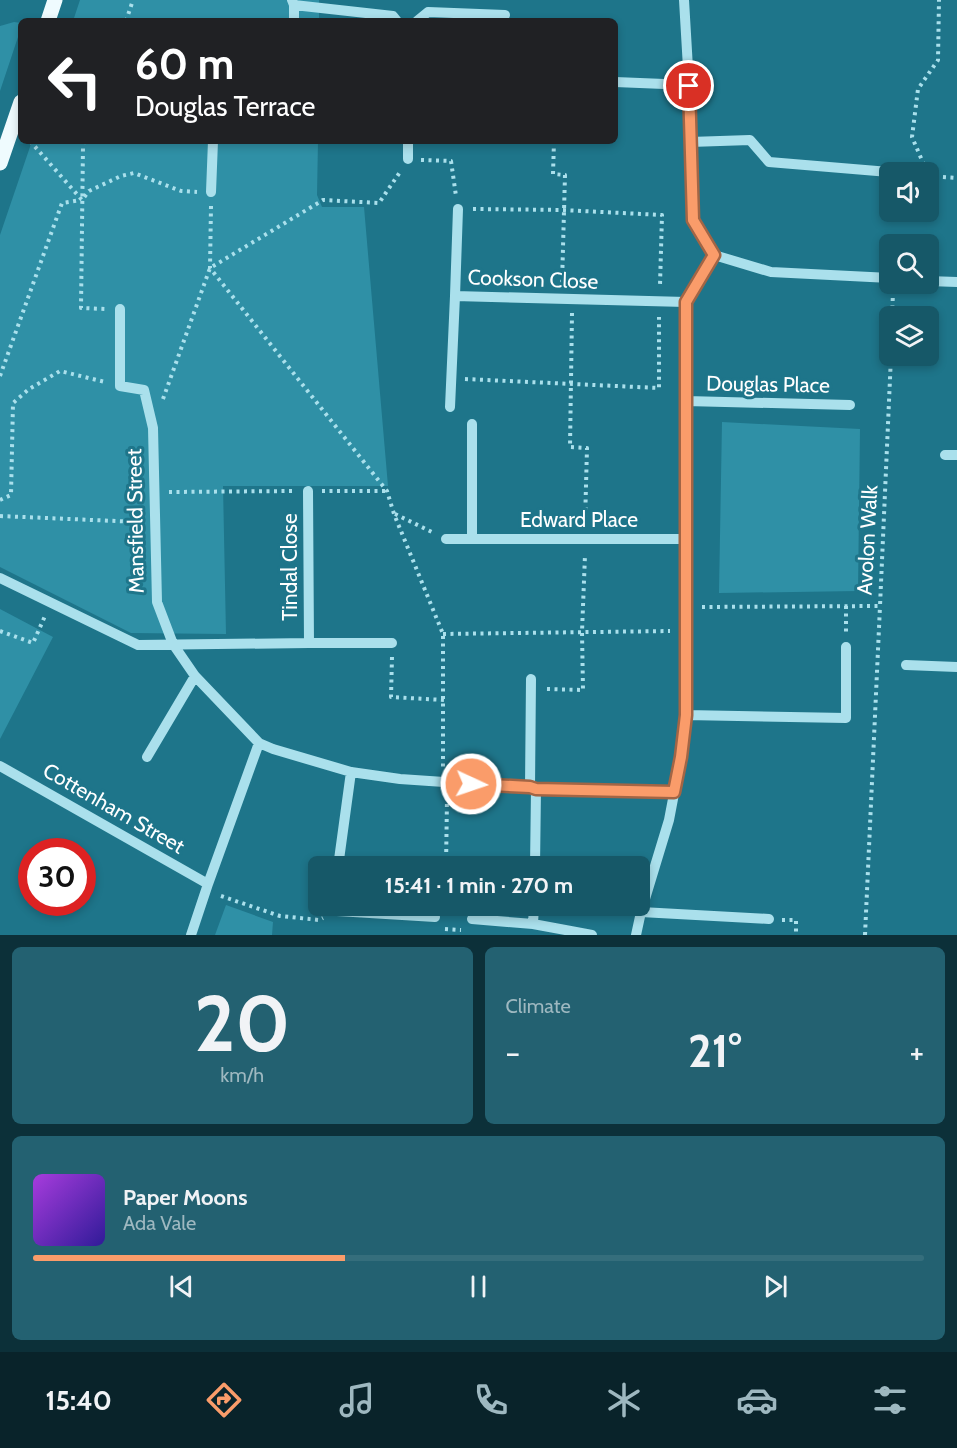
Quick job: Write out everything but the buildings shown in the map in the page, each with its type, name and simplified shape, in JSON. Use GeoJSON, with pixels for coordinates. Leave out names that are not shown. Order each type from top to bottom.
{"type":"FeatureCollection","features":[{"type":"Feature","properties":{"kind":"main road"},"geometry":{"type":"LineString","coordinates":[[49,18],[55,0]]}},
{"type":"Feature","properties":{"kind":"main road"},"geometry":{"type":"LineString","coordinates":[[0,164],[18,111]]}},
{"type":"Feature","properties":{"kind":"street"},"geometry":{"type":"LineString","coordinates":[[684,0],[693,220],[714,255],[771,272],[879,278]]}},
{"type":"Feature","properties":{"kind":"street"},"geometry":{"type":"LineString","coordinates":[[294,18],[293,3],[395,18]]}},
{"type":"Feature","properties":{"kind":"street"},"geometry":{"type":"LineString","coordinates":[[421,18],[428,12],[505,15]]}},
{"type":"Feature","properties":{"kind":"street"},"geometry":{"type":"LineString","coordinates":[[618,82],[689,86]]}},
{"type":"Feature","properties":{"kind":"street"},"geometry":{"type":"LineString","coordinates":[[690,142],[750,140],[769,162],[879,171]]}},
{"type":"Feature","properties":{"kind":"street"},"geometry":{"type":"LineString","coordinates":[[211,192],[213,144]]}},
{"type":"Feature","properties":{"kind":"street"},"geometry":{"type":"LineString","coordinates":[[408,144],[408,159]]}},
{"type":"Feature","properties":{"kind":"street"},"geometry":{"type":"LineString","coordinates":[[455,296],[458,209]]}},
{"type":"Feature","properties":{"kind":"street"},"geometry":{"type":"LineString","coordinates":[[650,882],[669,820],[686,715],[686,302],[714,255]]}},
{"type":"Feature","properties":{"kind":"street"},"geometry":{"type":"LineString","coordinates":[[939,281],[957,282]]}},
{"type":"Feature","properties":{"kind":"street","name":"Cookson Close"},"geometry":{"type":"LineString","coordinates":[[450,407],[455,296],[686,302]]}},
{"type":"Feature","properties":{"kind":"street"},"geometry":{"type":"LineString","coordinates":[[120,309],[120,386]]}},
{"type":"Feature","properties":{"kind":"street","name":"Mansfield Street"},"geometry":{"type":"LineString","coordinates":[[120,386],[144,390],[153,428],[156,603],[173,644],[195,676],[259,743],[351,772],[400,779],[533,788],[674,792]]}},
{"type":"Feature","properties":{"kind":"street","name":"Douglas Place"},"geometry":{"type":"LineString","coordinates":[[686,401],[850,405]]}},
{"type":"Feature","properties":{"kind":"street"},"geometry":{"type":"LineString","coordinates":[[472,424],[472,539]]}},
{"type":"Feature","properties":{"kind":"street"},"geometry":{"type":"LineString","coordinates":[[945,455],[957,455]]}},
{"type":"Feature","properties":{"kind":"street","name":"Tindal Close"},"geometry":{"type":"LineString","coordinates":[[308,491],[309,644]]}},
{"type":"Feature","properties":{"kind":"street","name":"Edward Place"},"geometry":{"type":"LineString","coordinates":[[446,539],[686,539]]}},
{"type":"Feature","properties":{"kind":"street","name":"Tindal Close"},"geometry":{"type":"LineString","coordinates":[[0,578],[138,645],[392,643]]}},
{"type":"Feature","properties":{"kind":"street"},"geometry":{"type":"LineString","coordinates":[[686,715],[846,718],[846,647]]}},
{"type":"Feature","properties":{"kind":"street"},"geometry":{"type":"LineString","coordinates":[[906,665],[957,666]]}},
{"type":"Feature","properties":{"kind":"street"},"geometry":{"type":"LineString","coordinates":[[147,757],[195,676]]}},
{"type":"Feature","properties":{"kind":"street"},"geometry":{"type":"LineString","coordinates":[[531,684],[535,856]]}},
{"type":"Feature","properties":{"kind":"street"},"geometry":{"type":"LineString","coordinates":[[191,935],[259,743]]}},
{"type":"Feature","properties":{"kind":"street","name":"Cottenham Street"},"geometry":{"type":"LineString","coordinates":[[0,766],[207,887]]}},
{"type":"Feature","properties":{"kind":"street"},"geometry":{"type":"LineString","coordinates":[[340,856],[351,772]]}},
{"type":"Feature","properties":{"kind":"street"},"geometry":{"type":"LineString","coordinates":[[650,913],[769,920]]}},
{"type":"Feature","properties":{"kind":"street"},"geometry":{"type":"LineString","coordinates":[[424,916],[435,917]]}},
{"type":"Feature","properties":{"kind":"street"},"geometry":{"type":"LineString","coordinates":[[533,916],[533,924]]}},
{"type":"Feature","properties":{"kind":"street"},"geometry":{"type":"LineString","coordinates":[[636,935],[640,916]]}},
{"type":"Feature","properties":{"kind":"street"},"geometry":{"type":"LineString","coordinates":[[472,919],[533,924],[592,935]]}},
{"type":"Feature","properties":{"kind":"path"},"geometry":{"type":"LineString","coordinates":[[127,18],[134,0]]}},
{"type":"Feature","properties":{"kind":"path"},"geometry":{"type":"LineString","coordinates":[[923,162],[912,137],[918,89],[938,60],[939,0]]}},
{"type":"Feature","properties":{"kind":"path"},"geometry":{"type":"LineString","coordinates":[[33,144],[82,200]]}},
{"type":"Feature","properties":{"kind":"path"},"geometry":{"type":"LineString","coordinates":[[83,144],[81,308],[120,309]]}},
{"type":"Feature","properties":{"kind":"path"},"geometry":{"type":"LineString","coordinates":[[531,684],[583,690],[582,632],[587,448],[570,447],[565,175],[553,174],[554,144]]}},
{"type":"Feature","properties":{"kind":"path"},"geometry":{"type":"LineString","coordinates":[[210,268],[323,200],[379,203],[408,159],[451,161],[458,209]]}},
{"type":"Feature","properties":{"kind":"path"},"geometry":{"type":"LineString","coordinates":[[0,376],[63,203],[82,200],[89,191],[121,176],[134,173],[180,191],[211,192],[210,268],[153,428]]}},
{"type":"Feature","properties":{"kind":"path"},"geometry":{"type":"LineString","coordinates":[[939,176],[957,178]]}},
{"type":"Feature","properties":{"kind":"path"},"geometry":{"type":"LineString","coordinates":[[210,268],[387,491],[394,514],[443,634],[443,768],[447,783],[446,856]]}},
{"type":"Feature","properties":{"kind":"path","name":"Avolon Walk"},"geometry":{"type":"LineString","coordinates":[[686,607],[880,606],[891,366]]}},
{"type":"Feature","properties":{"kind":"path"},"geometry":{"type":"LineString","coordinates":[[0,500],[11,495],[12,403],[28,389],[60,371],[120,386]]}},
{"type":"Feature","properties":{"kind":"path"},"geometry":{"type":"LineString","coordinates":[[154,492],[387,491]]}},
{"type":"Feature","properties":{"kind":"path"},"geometry":{"type":"LineString","coordinates":[[394,514],[446,539]]}},
{"type":"Feature","properties":{"kind":"path"},"geometry":{"type":"LineString","coordinates":[[0,516],[155,522]]}},
{"type":"Feature","properties":{"kind":"path"},"geometry":{"type":"LineString","coordinates":[[0,631],[33,643],[51,603]]}},
{"type":"Feature","properties":{"kind":"path"},"geometry":{"type":"LineString","coordinates":[[846,606],[846,647]]}},
{"type":"Feature","properties":{"kind":"path"},"geometry":{"type":"LineString","coordinates":[[865,935],[880,606]]}},
{"type":"Feature","properties":{"kind":"path"},"geometry":{"type":"LineString","coordinates":[[443,634],[686,631]]}},
{"type":"Feature","properties":{"kind":"path"},"geometry":{"type":"LineString","coordinates":[[392,643],[391,697],[444,700]]}},
{"type":"Feature","properties":{"kind":"path"},"geometry":{"type":"LineString","coordinates":[[207,887],[280,916],[319,920],[325,916]]}},
{"type":"Feature","properties":{"kind":"path"},"geometry":{"type":"LineString","coordinates":[[435,917],[445,929],[456,930],[467,930],[472,919]]}},
{"type":"Feature","properties":{"kind":"path"},"geometry":{"type":"LineString","coordinates":[[769,920],[796,920],[796,935]]}},
{"type":"Feature","properties":{"kind":"shaded area"},"geometry":{"type":"Polygon","coordinates":[[[80,0],[319,0],[319,18],[74,18],[80,0]]]}},
{"type":"Feature","properties":{"kind":"shaded area"},"geometry":{"type":"Polygon","coordinates":[[[18,23],[18,37],[0,91],[0,26],[18,23]]]}},
{"type":"Feature","properties":{"kind":"shaded area"},"geometry":{"type":"Polygon","coordinates":[[[31,144],[318,144],[317,195],[322,207],[364,207],[388,486],[223,486],[226,634],[131,633],[0,567],[0,235],[31,144]]]}},
{"type":"Feature","properties":{"kind":"shaded area"},"geometry":{"type":"Polygon","coordinates":[[[722,422],[860,429],[858,591],[719,593],[722,422]]]}},
{"type":"Feature","properties":{"kind":"shaded area"},"geometry":{"type":"Polygon","coordinates":[[[0,609],[53,637],[0,739],[0,609]]]}},
{"type":"Feature","properties":{"kind":"shaded area"},"geometry":{"type":"Polygon","coordinates":[[[226,905],[273,922],[272,935],[215,935],[226,905]]]}},
{"type":"Feature","properties":{"kind":"route"},"geometry":{"type":"LineString","coordinates":[[471,784],[536,789],[674,792],[686,715],[686,302],[714,255],[693,220],[689,86]]}}]}
